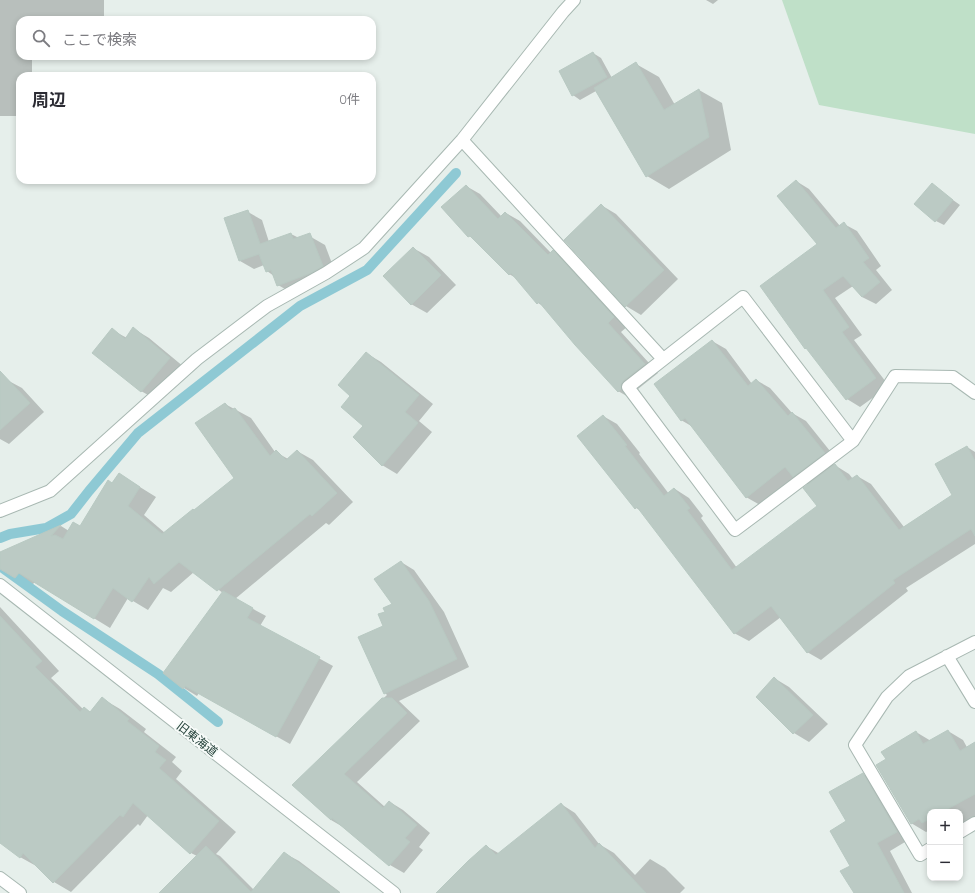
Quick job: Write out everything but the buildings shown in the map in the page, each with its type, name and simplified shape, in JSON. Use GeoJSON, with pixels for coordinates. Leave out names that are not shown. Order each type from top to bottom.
{"type":"FeatureCollection","features":[{"type":"Feature","properties":{"kind":"street"},"geometry":{"type":"LineString","coordinates":[[0,511],[50,491],[197,359],[267,306],[326,273],[364,248],[462,140],[574,0]]}},
{"type":"Feature","properties":{"kind":"street"},"geometry":{"type":"LineString","coordinates":[[462,140],[663,359]]}},
{"type":"Feature","properties":{"kind":"street"},"geometry":{"type":"LineString","coordinates":[[853,442],[743,297],[628,386],[735,530],[853,442],[895,376],[953,377],[975,393]]}},
{"type":"Feature","properties":{"kind":"street","name":"旧東海道"},"geometry":{"type":"LineString","coordinates":[[0,585],[394,893]]}},
{"type":"Feature","properties":{"kind":"street"},"geometry":{"type":"LineString","coordinates":[[927,851],[920,855],[855,745],[887,697],[909,676],[975,642]]}},
{"type":"Feature","properties":{"kind":"street"},"geometry":{"type":"LineString","coordinates":[[947,656],[975,702]]}},
{"type":"Feature","properties":{"kind":"street"},"geometry":{"type":"LineString","coordinates":[[963,830],[975,823]]}},
{"type":"Feature","properties":{"kind":"street"},"geometry":{"type":"LineString","coordinates":[[0,878],[20,893]]}},
{"type":"Feature","properties":{"kind":"green space"},"geometry":{"type":"Polygon","coordinates":[[[782,0],[975,0],[975,134],[819,105],[782,0]]]}},
{"type":"Feature","properties":{"kind":"waterway"},"geometry":{"type":"LineString","coordinates":[[0,538],[10,534],[46,528],[71,514],[138,433],[300,306],[367,270],[456,173]]}},
{"type":"Feature","properties":{"kind":"waterway"},"geometry":{"type":"LineString","coordinates":[[0,566],[62,611],[158,674],[218,722]]}}]}
